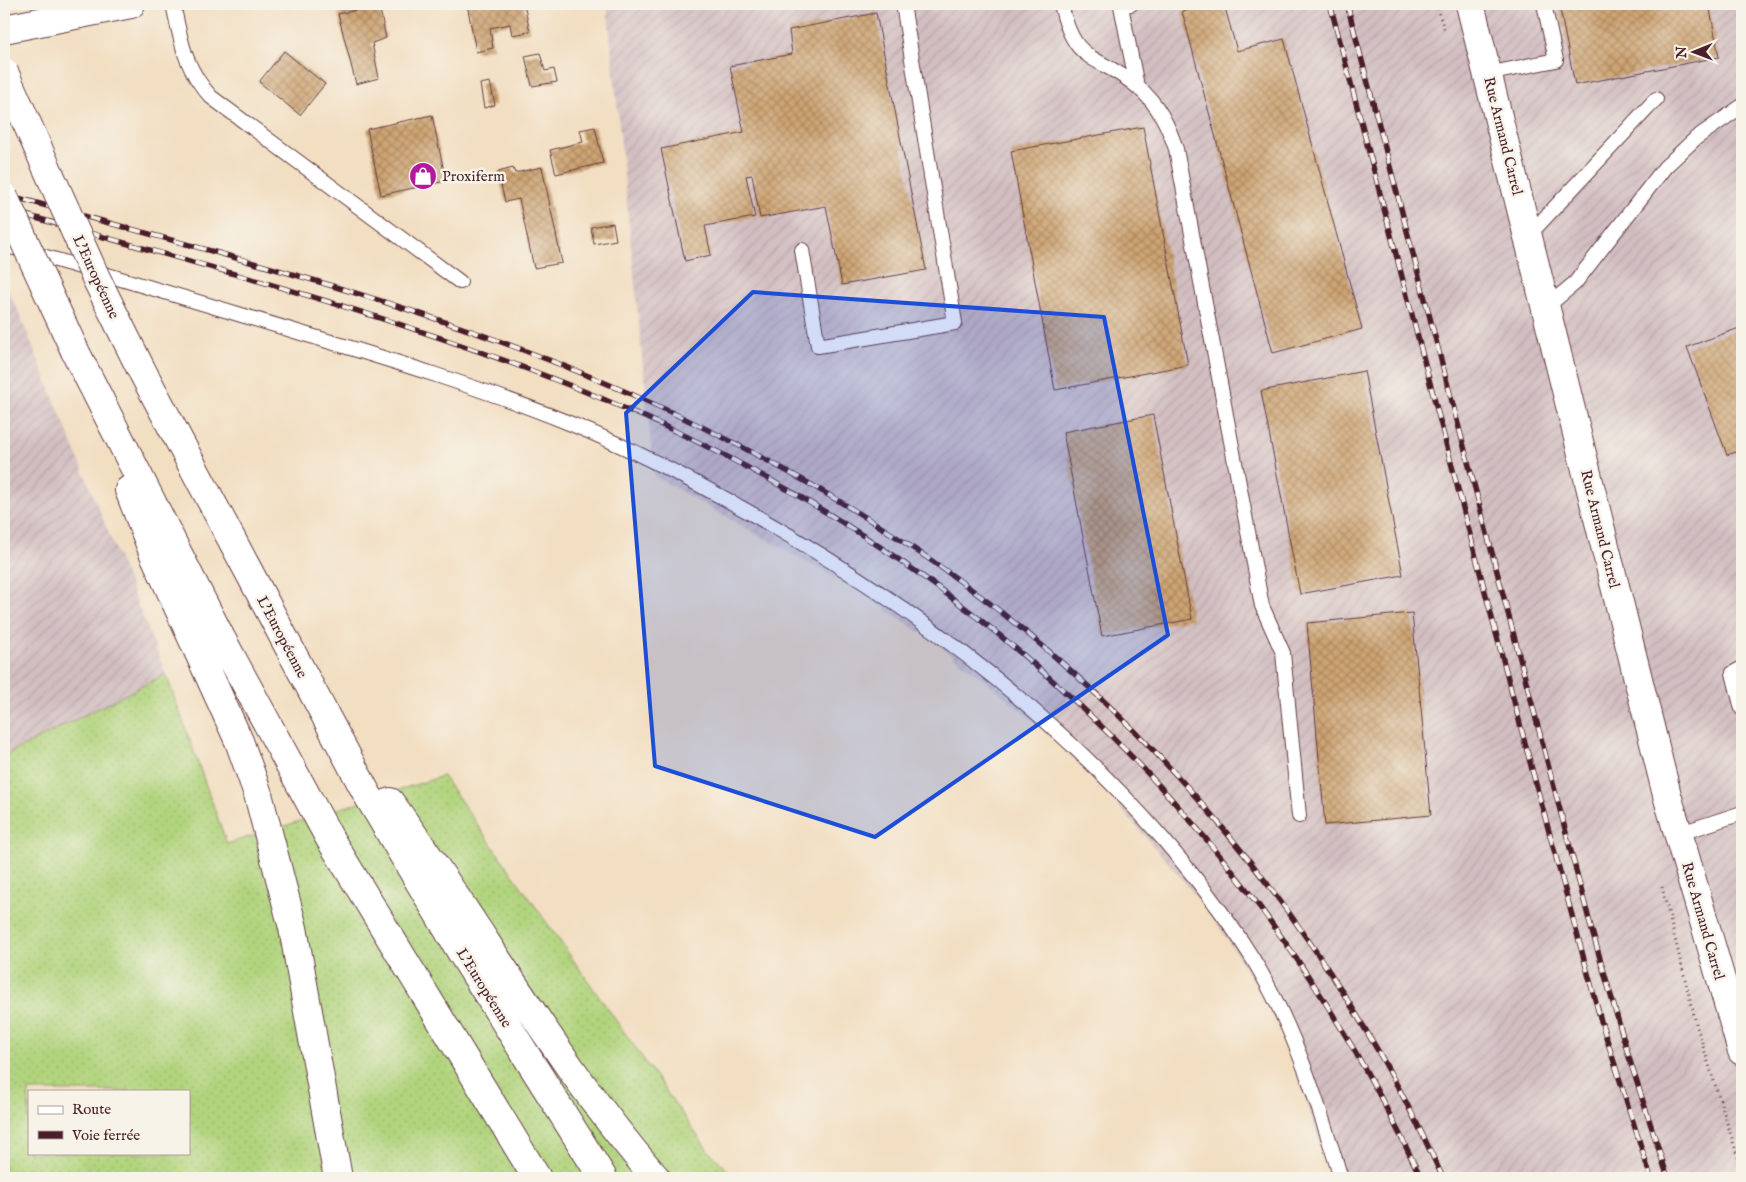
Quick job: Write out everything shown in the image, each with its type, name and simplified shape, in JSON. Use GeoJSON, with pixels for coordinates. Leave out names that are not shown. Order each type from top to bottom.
{"type":"FeatureCollection","features":[{"type":"Feature","properties":{"kind":"main road"},"geometry":{"type":"LineString","coordinates":[[4,29],[131,4]]}},
{"type":"Feature","properties":{"kind":"main road","name":"Rue Armand Carrel"},"geometry":{"type":"LineString","coordinates":[[1470,4],[1678,834],[1742,1051]]}},
{"type":"Feature","properties":{"kind":"main road","name":"L'Européenne"},"geometry":{"type":"LineString","coordinates":[[4,72],[96,278],[141,369],[316,701],[419,883],[603,1178]]}},
{"type":"Feature","properties":{"kind":"main road"},"geometry":{"type":"LineString","coordinates":[[4,196],[75,351],[222,640],[316,814],[390,940],[538,1178]]}},
{"type":"Feature","properties":{"kind":"main road"},"geometry":{"type":"LineString","coordinates":[[75,351],[150,544],[238,741],[258,794],[299,955],[338,1178]]}},
{"type":"Feature","properties":{"kind":"main road"},"geometry":{"type":"LineString","coordinates":[[316,701],[407,825],[548,1037],[599,1108],[656,1178]]}},
{"type":"Feature","properties":{"kind":"lane"},"geometry":{"type":"LineString","coordinates":[[173,4],[183,53],[193,77],[210,97],[460,282]]}},
{"type":"Feature","properties":{"kind":"lane"},"geometry":{"type":"LineString","coordinates":[[802,250],[818,346],[955,324],[903,4]]}},
{"type":"Feature","properties":{"kind":"lane"},"geometry":{"type":"LineString","coordinates":[[1061,4],[1066,25],[1076,45],[1097,63],[1137,86],[1157,107],[1176,149],[1262,606],[1283,653],[1299,816]]}},
{"type":"Feature","properties":{"kind":"lane"},"geometry":{"type":"LineString","coordinates":[[1131,4],[1120,6],[1137,86]]}},
{"type":"Feature","properties":{"kind":"lane"},"geometry":{"type":"LineString","coordinates":[[1487,74],[1556,60],[1544,4]]}},
{"type":"Feature","properties":{"kind":"lane"},"geometry":{"type":"LineString","coordinates":[[1528,236],[1656,99]]}},
{"type":"Feature","properties":{"kind":"lane"},"geometry":{"type":"LineString","coordinates":[[1545,308],[1580,277],[1665,167],[1696,138],[1742,106]]}},
{"type":"Feature","properties":{"kind":"lane"},"geometry":{"type":"LineString","coordinates":[[4,245],[420,369],[573,425],[655,463],[736,505],[799,540],[906,609],[1006,686],[1074,746],[1140,813],[1221,912],[1259,969],[1290,1030],[1317,1099],[1341,1178]]}},
{"type":"Feature","properties":{"kind":"lane"},"geometry":{"type":"LineString","coordinates":[[1742,668],[1733,673],[1742,709]]}},
{"type":"Feature","properties":{"kind":"lane"},"geometry":{"type":"LineString","coordinates":[[1678,834],[1742,813]]}},
{"type":"Feature","properties":{"kind":"highlighted area"},"geometry":{"type":"Polygon","coordinates":[[[753,292],[1104,317],[1168,635],[875,837],[655,766],[626,413],[753,292]]]}},
{"type":"Feature","properties":{"kind":"shaded area"},"geometry":{"type":"Polygon","coordinates":[[[607,4],[1742,4],[1742,1178],[1331,1178],[1298,1075],[1282,1033],[1262,994],[1222,931],[1183,880],[1108,794],[1059,744],[996,689],[935,642],[858,591],[654,476],[607,4]]]}},
{"type":"Feature","properties":{"kind":"shaded area"},"geometry":{"type":"Polygon","coordinates":[[[4,283],[18,310],[166,674],[4,756],[4,283]]]}},
{"type":"Feature","properties":{"kind":"green space"},"geometry":{"type":"Polygon","coordinates":[[[166,674],[227,844],[443,776],[707,1149],[735,1178],[4,1178],[4,756],[166,674]]]}},
{"type":"Feature","properties":{"kind":"building"},"geometry":{"type":"Polygon","coordinates":[[[467,4],[524,4],[530,32],[512,35],[510,24],[490,28],[493,48],[476,52],[467,4]]]}},
{"type":"Feature","properties":{"kind":"building"},"geometry":{"type":"Polygon","coordinates":[[[1211,4],[1224,4],[1237,51],[1284,39],[1362,329],[1273,353],[1182,11],[1211,4]]]}},
{"type":"Feature","properties":{"kind":"building"},"geometry":{"type":"Polygon","coordinates":[[[1559,4],[1709,4],[1719,57],[1575,85],[1559,4]]]}},
{"type":"Feature","properties":{"kind":"building"},"geometry":{"type":"Polygon","coordinates":[[[379,5],[386,38],[372,43],[379,78],[356,84],[338,14],[379,5]]]}},
{"type":"Feature","properties":{"kind":"building"},"geometry":{"type":"Polygon","coordinates":[[[876,13],[926,270],[842,285],[826,206],[760,218],[752,175],[746,176],[755,217],[705,226],[711,255],[685,261],[661,149],[744,132],[730,66],[792,54],[789,30],[876,13]]]}},
{"type":"Feature","properties":{"kind":"building"},"geometry":{"type":"Polygon","coordinates":[[[284,51],[325,84],[300,115],[259,82],[284,51]]]}},
{"type":"Feature","properties":{"kind":"building"},"geometry":{"type":"Polygon","coordinates":[[[540,53],[545,71],[554,69],[557,82],[532,86],[525,56],[540,53]]]}},
{"type":"Feature","properties":{"kind":"building"},"geometry":{"type":"Polygon","coordinates":[[[490,82],[495,105],[484,108],[480,84],[490,82]]]}},
{"type":"Feature","properties":{"kind":"building"},"geometry":{"type":"Polygon","coordinates":[[[432,115],[446,181],[381,195],[367,129],[432,115]]]}},
{"type":"Feature","properties":{"kind":"building"},"geometry":{"type":"Polygon","coordinates":[[[595,127],[603,163],[556,174],[550,150],[583,142],[580,130],[595,127]]]}},
{"type":"Feature","properties":{"kind":"building"},"geometry":{"type":"Polygon","coordinates":[[[1143,127],[1188,365],[1055,390],[1011,151],[1143,127]]]}},
{"type":"Feature","properties":{"kind":"building"},"geometry":{"type":"Polygon","coordinates":[[[542,167],[562,263],[534,268],[519,199],[505,202],[498,172],[513,168],[515,173],[542,167]]]}},
{"type":"Feature","properties":{"kind":"building"},"geometry":{"type":"Polygon","coordinates":[[[613,223],[616,240],[594,244],[591,227],[613,223]]]}},
{"type":"Feature","properties":{"kind":"building"},"geometry":{"type":"Polygon","coordinates":[[[1742,327],[1742,450],[1727,455],[1687,347],[1742,327]]]}},
{"type":"Feature","properties":{"kind":"building"},"geometry":{"type":"Polygon","coordinates":[[[1364,371],[1403,575],[1300,594],[1261,391],[1364,371]]]}},
{"type":"Feature","properties":{"kind":"building"},"geometry":{"type":"Polygon","coordinates":[[[1153,415],[1192,619],[1102,636],[1063,432],[1153,415]]]}},
{"type":"Feature","properties":{"kind":"building"},"geometry":{"type":"Polygon","coordinates":[[[1412,613],[1431,815],[1325,825],[1307,623],[1412,613]]]}},
{"type":"Feature","properties":{"kind":"railway"},"geometry":{"type":"LineString","coordinates":[[1330,4],[1534,777],[1601,1021],[1651,1178]]}},
{"type":"Feature","properties":{"kind":"railway"},"geometry":{"type":"LineString","coordinates":[[1347,4],[1592,931],[1631,1064],[1668,1178]]}},
{"type":"Feature","properties":{"kind":"railway"},"geometry":{"type":"LineString","coordinates":[[4,194],[339,288],[471,331],[536,355],[631,394],[724,438],[814,486],[901,540],[987,601],[1069,669],[1146,742],[1217,821],[1283,905],[1343,992],[1396,1083],[1443,1178]]}},
{"type":"Feature","properties":{"kind":"railway"},"geometry":{"type":"LineString","coordinates":[[4,209],[306,295],[456,343],[530,370],[603,399],[736,461],[861,534],[978,618],[1086,711],[1185,814],[1274,927],[1353,1048],[1421,1178]]}},
{"type":"Feature","properties":{"kind":"place","name":"Proxiferm"},"geometry":{"type":"Point","coordinates":[423,176]}}]}
